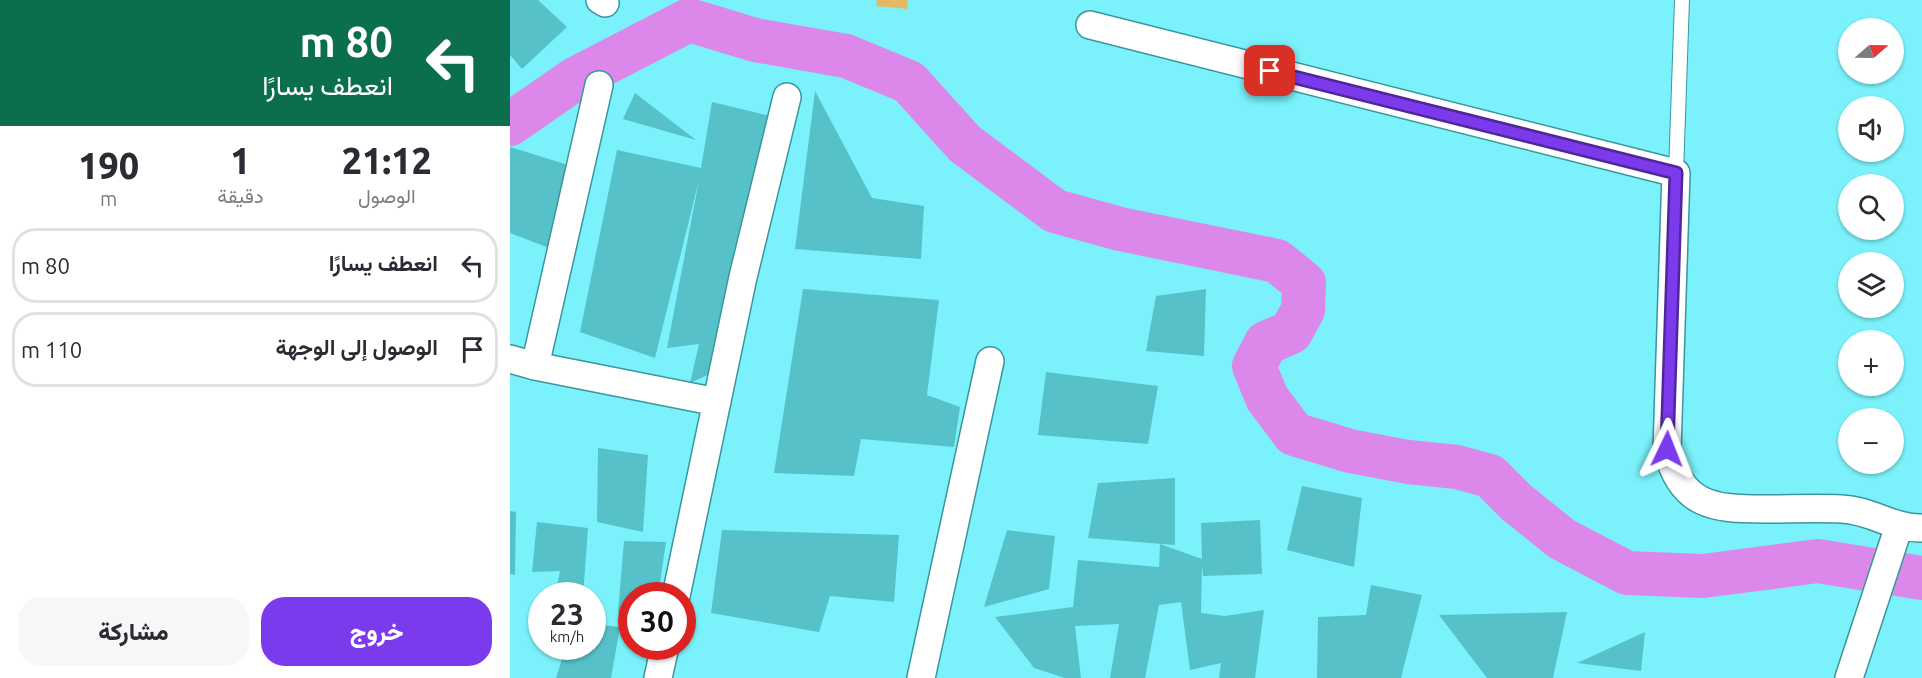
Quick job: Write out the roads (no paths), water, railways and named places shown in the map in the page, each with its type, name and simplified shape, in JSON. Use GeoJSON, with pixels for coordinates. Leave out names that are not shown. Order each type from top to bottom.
{"type":"FeatureCollection","features":[{"type":"Feature","properties":{"kind":"street"},"geometry":{"type":"LineString","coordinates":[[1090,25],[1676,173],[1667,449],[1676,476],[1684,488],[1695,497],[1721,508],[1843,509],[1873,515],[1911,527],[1871,609],[1849,678]]}},
{"type":"Feature","properties":{"kind":"street"},"geometry":{"type":"LineString","coordinates":[[599,85],[522,362],[717,402]]}},
{"type":"Feature","properties":{"kind":"street"},"geometry":{"type":"LineString","coordinates":[[679,582],[743,277],[787,97]]}},
{"type":"Feature","properties":{"kind":"street"},"geometry":{"type":"LineString","coordinates":[[921,678],[990,361]]}},
{"type":"Feature","properties":{"kind":"street"},"geometry":{"type":"LineString","coordinates":[[658,678],[662,660]]}},
{"type":"Feature","properties":{"kind":"lane"},"geometry":{"type":"LineString","coordinates":[[1676,173],[1682,0]]}},
{"type":"Feature","properties":{"kind":"waterway"},"geometry":{"type":"LineString","coordinates":[[510,124],[575,79],[689,20],[755,40],[846,56],[909,82],[965,144],[1055,211],[1120,229],[1277,261],[1304,283],[1303,310],[1291,332],[1266,343],[1254,366],[1267,398],[1294,434],[1350,451],[1408,462],[1457,467],[1490,476],[1516,502],[1562,539],[1627,573],[1703,576],[1818,561],[1922,578]]}}]}
